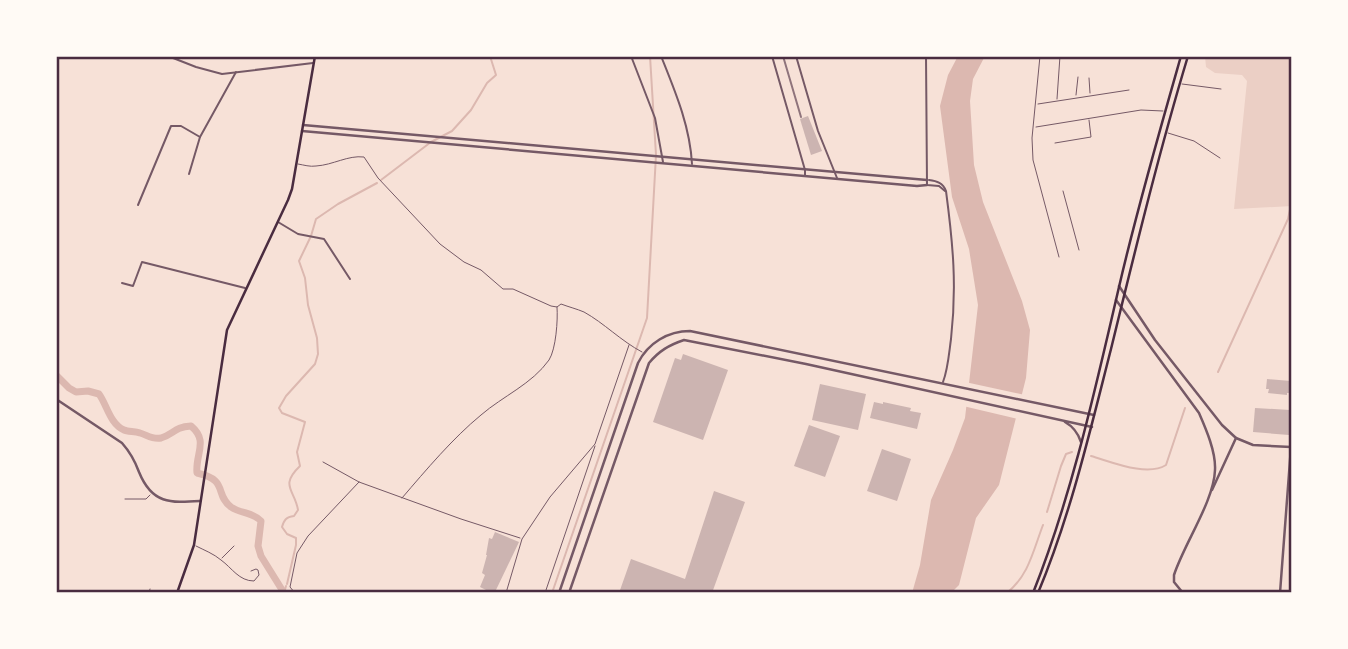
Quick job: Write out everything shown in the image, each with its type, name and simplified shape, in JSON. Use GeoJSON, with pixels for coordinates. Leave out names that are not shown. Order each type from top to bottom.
{"type":"FeatureCollection","features":[{"type":"Feature","properties":{"kind":"main road"},"geometry":{"type":"LineString","coordinates":[[177,593],[194,545],[227,330],[292,189],[315,56]]}},
{"type":"Feature","properties":{"kind":"main road"},"geometry":{"type":"LineString","coordinates":[[1033,593],[1058,524],[1081,442],[1119,286],[1181,56]]}},
{"type":"Feature","properties":{"kind":"main road"},"geometry":{"type":"LineString","coordinates":[[1038,593],[1064,525],[1092,426],[1188,56]]}},
{"type":"Feature","properties":{"kind":"street"},"geometry":{"type":"LineString","coordinates":[[168,56],[222,74],[314,63]]}},
{"type":"Feature","properties":{"kind":"street"},"geometry":{"type":"LineString","coordinates":[[631,56],[655,117],[664,163]]}},
{"type":"Feature","properties":{"kind":"street"},"geometry":{"type":"LineString","coordinates":[[661,56],[680,104],[692,165]]}},
{"type":"Feature","properties":{"kind":"street"},"geometry":{"type":"LineString","coordinates":[[772,56],[805,176]]}},
{"type":"Feature","properties":{"kind":"street"},"geometry":{"type":"LineString","coordinates":[[796,56],[812,112],[837,178]]}},
{"type":"Feature","properties":{"kind":"street"},"geometry":{"type":"LineString","coordinates":[[926,56],[927,182]]}},
{"type":"Feature","properties":{"kind":"street"},"geometry":{"type":"LineString","coordinates":[[189,174],[200,137],[237,71]]}},
{"type":"Feature","properties":{"kind":"street"},"geometry":{"type":"LineString","coordinates":[[303,125],[938,182],[947,195],[955,290],[945,384]]}},
{"type":"Feature","properties":{"kind":"street"},"geometry":{"type":"LineString","coordinates":[[138,205],[171,126],[181,127],[200,137]]}},
{"type":"Feature","properties":{"kind":"street"},"geometry":{"type":"LineString","coordinates":[[302,131],[917,186],[927,182]]}},
{"type":"Feature","properties":{"kind":"street"},"geometry":{"type":"LineString","coordinates":[[277,222],[298,234],[324,239],[349,279]]}},
{"type":"Feature","properties":{"kind":"street"},"geometry":{"type":"LineString","coordinates":[[122,283],[132,286],[142,262],[246,288]]}},
{"type":"Feature","properties":{"kind":"street"},"geometry":{"type":"LineString","coordinates":[[1119,286],[1155,340],[1222,425],[1236,438],[1253,445],[1291,447],[1280,593]]}},
{"type":"Feature","properties":{"kind":"street"},"geometry":{"type":"LineString","coordinates":[[1116,300],[1199,413],[1207,430],[1216,469],[1211,493]]}},
{"type":"Feature","properties":{"kind":"street"},"geometry":{"type":"LineString","coordinates":[[559,593],[634,372],[643,353],[670,334],[690,331],[1095,415]]}},
{"type":"Feature","properties":{"kind":"street"},"geometry":{"type":"LineString","coordinates":[[569,593],[649,363],[665,347],[684,340],[1092,426]]}},
{"type":"Feature","properties":{"kind":"street"},"geometry":{"type":"LineString","coordinates":[[56,399],[121,443],[129,451],[146,488],[151,493],[168,501],[200,501]]}},
{"type":"Feature","properties":{"kind":"street"},"geometry":{"type":"LineString","coordinates":[[1059,419],[1074,428],[1081,442]]}},
{"type":"Feature","properties":{"kind":"street"},"geometry":{"type":"LineString","coordinates":[[1183,593],[1174,582],[1174,575],[1236,438]]}},
{"type":"Feature","properties":{"kind":"lane"},"geometry":{"type":"LineString","coordinates":[[1040,56],[1033,127],[1033,160],[1059,257]]}},
{"type":"Feature","properties":{"kind":"lane"},"geometry":{"type":"LineString","coordinates":[[1057,101],[1060,56]]}},
{"type":"Feature","properties":{"kind":"lane"},"geometry":{"type":"LineString","coordinates":[[1076,98],[1078,77]]}},
{"type":"Feature","properties":{"kind":"lane"},"geometry":{"type":"LineString","coordinates":[[1088,78],[1090,96]]}},
{"type":"Feature","properties":{"kind":"lane"},"geometry":{"type":"LineString","coordinates":[[1180,84],[1221,89]]}},
{"type":"Feature","properties":{"kind":"lane"},"geometry":{"type":"LineString","coordinates":[[1036,105],[1129,89]]}},
{"type":"Feature","properties":{"kind":"lane"},"geometry":{"type":"LineString","coordinates":[[1033,127],[1140,110],[1165,111]]}},
{"type":"Feature","properties":{"kind":"lane"},"geometry":{"type":"LineString","coordinates":[[1055,143],[1091,137],[1088,118]]}},
{"type":"Feature","properties":{"kind":"lane"},"geometry":{"type":"LineString","coordinates":[[1166,133],[1194,141],[1220,158]]}},
{"type":"Feature","properties":{"kind":"lane"},"geometry":{"type":"LineString","coordinates":[[296,164],[311,167],[364,157],[378,177],[440,244],[464,262],[481,270],[503,289],[513,289],[557,307]]}},
{"type":"Feature","properties":{"kind":"lane"},"geometry":{"type":"LineString","coordinates":[[1063,191],[1079,250]]}},
{"type":"Feature","properties":{"kind":"lane"},"geometry":{"type":"LineString","coordinates":[[557,307],[562,304],[583,312],[643,353]]}},
{"type":"Feature","properties":{"kind":"lane"},"geometry":{"type":"LineString","coordinates":[[402,498],[478,417],[531,379],[550,359],[557,307]]}},
{"type":"Feature","properties":{"kind":"lane"},"geometry":{"type":"LineString","coordinates":[[545,593],[629,345]]}},
{"type":"Feature","properties":{"kind":"lane"},"geometry":{"type":"LineString","coordinates":[[506,593],[522,539],[550,497],[595,444]]}},
{"type":"Feature","properties":{"kind":"lane"},"geometry":{"type":"LineString","coordinates":[[323,462],[359,482],[522,539]]}},
{"type":"Feature","properties":{"kind":"lane"},"geometry":{"type":"LineString","coordinates":[[295,593],[290,587],[297,553],[308,536],[359,482]]}},
{"type":"Feature","properties":{"kind":"lane"},"geometry":{"type":"LineString","coordinates":[[125,499],[146,499],[151,493]]}},
{"type":"Feature","properties":{"kind":"lane"},"geometry":{"type":"LineString","coordinates":[[194,545],[221,559],[237,575],[254,581],[259,575],[258,570],[251,571]]}},
{"type":"Feature","properties":{"kind":"lane"},"geometry":{"type":"LineString","coordinates":[[221,559],[234,545]]}},
{"type":"Feature","properties":{"kind":"lane"},"geometry":{"type":"LineString","coordinates":[[149,593],[150,589]]}},
{"type":"Feature","properties":{"kind":"shaded area"},"geometry":{"type":"Polygon","coordinates":[[[958,56],[985,56],[973,79],[970,101],[974,165],[983,202],[1022,301],[1030,330],[1026,378],[999,485],[976,518],[959,585],[951,593],[912,593],[920,565],[931,500],[965,418],[978,305],[969,249],[952,197],[940,106],[948,75],[958,56]]]}},
{"type":"Feature","properties":{"kind":"shaded area"},"geometry":{"type":"Polygon","coordinates":[[[1205,56],[1292,56],[1292,206],[1234,209],[1247,81],[1242,75],[1215,73],[1206,67],[1205,56]]]}},
{"type":"Feature","properties":{"kind":"pier"},"geometry":{"type":"Polygon","coordinates":[[[965,382],[1025,395],[1018,419],[963,406],[965,382]]]}},
{"type":"Feature","properties":{"kind":"building"},"geometry":{"type":"Polygon","coordinates":[[[808,116],[822,151],[811,155],[800,119],[808,116]]]}},
{"type":"Feature","properties":{"kind":"building"},"geometry":{"type":"Polygon","coordinates":[[[683,354],[728,370],[703,440],[653,422],[675,358],[681,360],[683,354]]]}},
{"type":"Feature","properties":{"kind":"building"},"geometry":{"type":"Polygon","coordinates":[[[1267,379],[1291,381],[1290,393],[1268,393],[1267,379]]]}},
{"type":"Feature","properties":{"kind":"building"},"geometry":{"type":"Polygon","coordinates":[[[820,384],[866,394],[858,430],[812,420],[820,384]]]}},
{"type":"Feature","properties":{"kind":"building"},"geometry":{"type":"Polygon","coordinates":[[[874,402],[911,408],[910,411],[921,413],[917,429],[870,418],[874,402]]]}},
{"type":"Feature","properties":{"kind":"building"},"geometry":{"type":"Polygon","coordinates":[[[1255,408],[1290,410],[1289,435],[1253,432],[1255,408]]]}},
{"type":"Feature","properties":{"kind":"building"},"geometry":{"type":"Polygon","coordinates":[[[809,425],[840,436],[825,477],[794,466],[809,425]]]}},
{"type":"Feature","properties":{"kind":"building"},"geometry":{"type":"Polygon","coordinates":[[[882,449],[911,459],[897,501],[867,491],[882,449]]]}},
{"type":"Feature","properties":{"kind":"building"},"geometry":{"type":"Polygon","coordinates":[[[714,491],[745,502],[712,593],[619,593],[631,559],[685,579],[714,491]]]}},
{"type":"Feature","properties":{"kind":"building"},"geometry":{"type":"Polygon","coordinates":[[[495,532],[519,542],[495,592],[490,592],[480,587],[485,575],[482,573],[489,538],[492,539],[495,532]]]}},
{"type":"Feature","properties":{"kind":"waterway"},"geometry":{"type":"LineString","coordinates":[[381,180],[431,142],[452,131],[471,110],[487,83],[496,75],[490,56]]}},
{"type":"Feature","properties":{"kind":"waterway"},"geometry":{"type":"LineString","coordinates":[[552,593],[647,318],[656,155],[650,56]]}},
{"type":"Feature","properties":{"kind":"waterway"},"geometry":{"type":"LineString","coordinates":[[287,584],[296,538],[287,534],[282,527],[286,519],[294,516],[298,510],[289,483],[300,466],[297,452],[305,422],[282,413],[279,408],[286,396],[315,364],[318,354],[305,278],[299,261],[316,219],[377,183]]}},
{"type":"Feature","properties":{"kind":"waterway"},"geometry":{"type":"LineString","coordinates":[[1218,372],[1288,219],[1292,200]]}},
{"type":"Feature","properties":{"kind":"waterway"},"geometry":{"type":"LineString","coordinates":[[56,375],[76,392],[99,394],[115,423],[126,431],[158,438],[191,426],[200,442],[197,473],[213,479],[231,507],[261,521],[258,546],[261,556],[284,593]]}},
{"type":"Feature","properties":{"kind":"waterway"},"geometry":{"type":"LineString","coordinates":[[1091,456],[1139,469],[1149,470],[1166,465],[1185,408]]}},
{"type":"Feature","properties":{"kind":"waterway"},"geometry":{"type":"LineString","coordinates":[[1047,512],[1061,466],[1066,454],[1072,452]]}},
{"type":"Feature","properties":{"kind":"waterway"},"geometry":{"type":"LineString","coordinates":[[1007,593],[1025,570],[1043,525]]}},
{"type":"Feature","properties":{"kind":"waterway"},"geometry":{"type":"LineString","coordinates":[[284,593],[286,586]]}},
{"type":"Feature","properties":{"kind":"railway"},"geometry":{"type":"LineString","coordinates":[[783,56],[801,117]]}}]}
